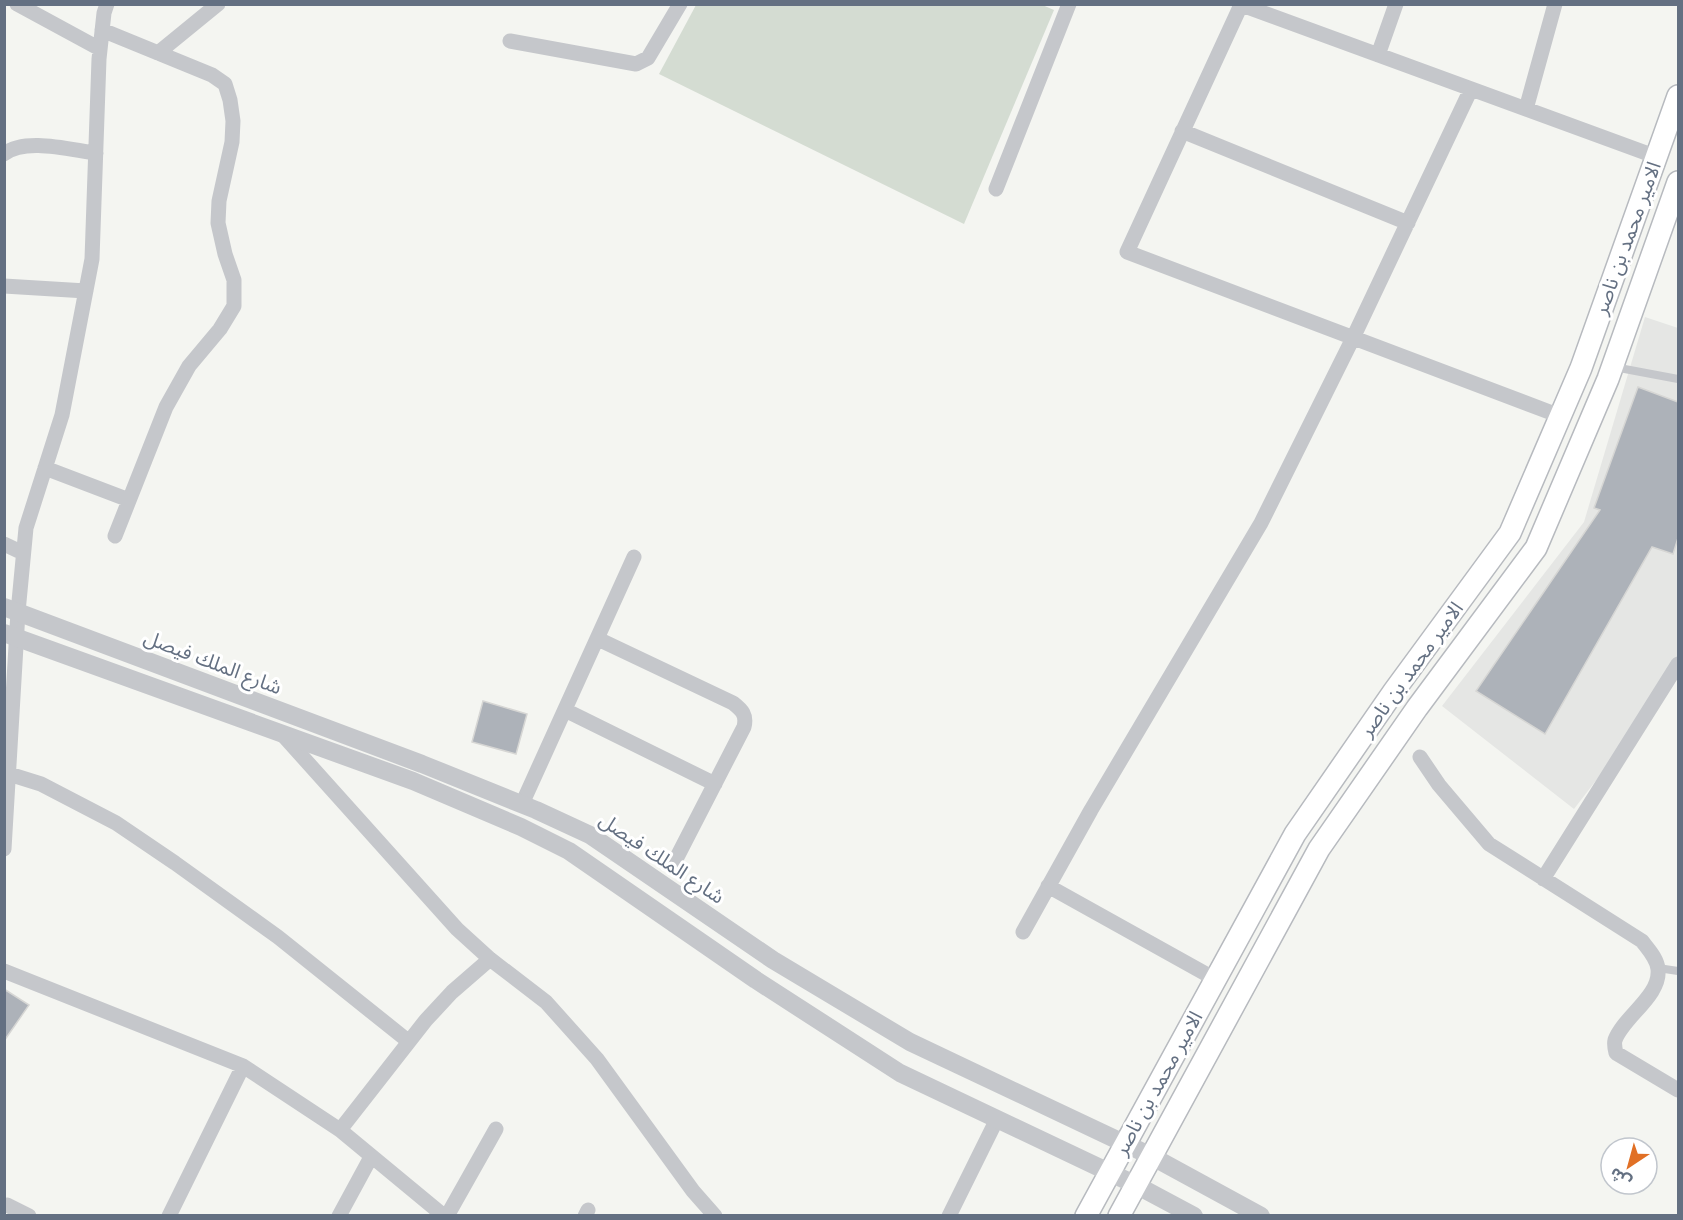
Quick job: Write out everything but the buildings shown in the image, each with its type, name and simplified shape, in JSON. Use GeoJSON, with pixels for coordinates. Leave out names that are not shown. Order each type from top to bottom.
{"type":"FeatureCollection","features":[{"type":"Feature","properties":{"kind":"main road","name":"الامير محمد بن ناصر"},"geometry":{"type":"LineString","coordinates":[[1086,1215],[1295,834],[1394,691],[1510,533],[1581,368],[1678,96]]}},
{"type":"Feature","properties":{"kind":"main road","name":"الامير محمد بن ناصر"},"geometry":{"type":"LineString","coordinates":[[1119,1215],[1319,849],[1417,708],[1536,548],[1612,366],[1678,182]]}},
{"type":"Feature","properties":{"kind":"street"},"geometry":{"type":"LineString","coordinates":[[17,4],[100,49]]}},
{"type":"Feature","properties":{"kind":"street"},"geometry":{"type":"LineString","coordinates":[[4,849],[11,610],[26,528],[62,415],[92,259],[100,49],[107,4]]}},
{"type":"Feature","properties":{"kind":"street"},"geometry":{"type":"LineString","coordinates":[[158,53],[218,4]]}},
{"type":"Feature","properties":{"kind":"street"},"geometry":{"type":"LineString","coordinates":[[510,41],[636,64],[648,58],[680,4]]}},
{"type":"Feature","properties":{"kind":"street"},"geometry":{"type":"LineString","coordinates":[[996,189],[1069,4]]}},
{"type":"Feature","properties":{"kind":"street"},"geometry":{"type":"LineString","coordinates":[[1378,55],[1396,4]]}},
{"type":"Feature","properties":{"kind":"street"},"geometry":{"type":"LineString","coordinates":[[1526,109],[1556,4]]}},
{"type":"Feature","properties":{"kind":"street"},"geometry":{"type":"LineString","coordinates":[[1560,416],[1126,252],[1240,5],[1657,157]]}},
{"type":"Feature","properties":{"kind":"street"},"geometry":{"type":"LineString","coordinates":[[102,30],[212,75],[225,84],[233,121],[232,142],[219,201],[218,223],[234,280],[234,306],[220,329],[189,366],[166,408],[115,536]]}},
{"type":"Feature","properties":{"kind":"street"},"geometry":{"type":"LineString","coordinates":[[1023,932],[1091,810],[1261,523],[1353,338],[1471,89]]}},
{"type":"Feature","properties":{"kind":"street"},"geometry":{"type":"LineString","coordinates":[[1182,131],[1408,222]]}},
{"type":"Feature","properties":{"kind":"street"},"geometry":{"type":"LineString","coordinates":[[4,154],[10,149],[24,146],[46,146],[96,153]]}},
{"type":"Feature","properties":{"kind":"street"},"geometry":{"type":"LineString","coordinates":[[4,286],[86,291]]}},
{"type":"Feature","properties":{"kind":"street"},"geometry":{"type":"LineString","coordinates":[[45,468],[129,500]]}},
{"type":"Feature","properties":{"kind":"street"},"geometry":{"type":"LineString","coordinates":[[4,544],[23,553]]}},
{"type":"Feature","properties":{"kind":"street"},"geometry":{"type":"LineString","coordinates":[[522,804],[634,557]]}},
{"type":"Feature","properties":{"kind":"street","name":"شارع الملك فيصل"},"geometry":{"type":"LineString","coordinates":[[11,610],[422,764],[522,804],[590,835],[773,960],[910,1042],[1151,1156],[1261,1215]]}},
{"type":"Feature","properties":{"kind":"street"},"geometry":{"type":"LineString","coordinates":[[11,636],[413,780],[521,827],[569,851],[756,980],[900,1073],[1194,1215]]}},
{"type":"Feature","properties":{"kind":"street"},"geometry":{"type":"LineString","coordinates":[[598,639],[733,703],[742,710],[746,718],[744,727],[675,861]]}},
{"type":"Feature","properties":{"kind":"street"},"geometry":{"type":"LineString","coordinates":[[1543,879],[1678,664]]}},
{"type":"Feature","properties":{"kind":"street"},"geometry":{"type":"LineString","coordinates":[[565,710],[715,784]]}},
{"type":"Feature","properties":{"kind":"street"},"geometry":{"type":"LineString","coordinates":[[282,734],[457,929],[490,959],[546,1002],[597,1059],[693,1191],[715,1215]]}},
{"type":"Feature","properties":{"kind":"street"},"geometry":{"type":"LineString","coordinates":[[1420,757],[1439,785],[1489,844],[1642,941],[1653,955],[1658,968],[1657,983],[1614,1041],[1616,1053],[1678,1090]]}},
{"type":"Feature","properties":{"kind":"street"},"geometry":{"type":"LineString","coordinates":[[8,765],[126,830],[278,937],[408,1041]]}},
{"type":"Feature","properties":{"kind":"street"},"geometry":{"type":"LineString","coordinates":[[1048,886],[1215,979]]}},
{"type":"Feature","properties":{"kind":"street"},"geometry":{"type":"LineString","coordinates":[[340,1130],[408,1041],[452,992],[490,959]]}},
{"type":"Feature","properties":{"kind":"street"},"geometry":{"type":"LineString","coordinates":[[4,971],[243,1066],[340,1130],[445,1215],[496,1129]]}},
{"type":"Feature","properties":{"kind":"street"},"geometry":{"type":"LineString","coordinates":[[170,1215],[243,1066]]}},
{"type":"Feature","properties":{"kind":"street"},"geometry":{"type":"LineString","coordinates":[[948,1215],[997,1119]]}},
{"type":"Feature","properties":{"kind":"street"},"geometry":{"type":"LineString","coordinates":[[339,1215],[371,1157]]}},
{"type":"Feature","properties":{"kind":"street"},"geometry":{"type":"LineString","coordinates":[[7,1205],[29,1215]]}},
{"type":"Feature","properties":{"kind":"lane"},"geometry":{"type":"LineString","coordinates":[[1612,366],[1678,379]]}},
{"type":"Feature","properties":{"kind":"lane"},"geometry":{"type":"LineString","coordinates":[[1658,968],[1678,971]]}},
{"type":"Feature","properties":{"kind":"shaded area"},"geometry":{"type":"Polygon","coordinates":[[[1040,4],[1054,10],[964,224],[659,74],[696,5],[1040,4]]]}},
{"type":"Feature","properties":{"kind":"shaded area"},"geometry":{"type":"Polygon","coordinates":[[[1645,317],[1678,328],[1678,674],[1574,809],[1442,706],[1584,522],[1645,317]]]}}]}
